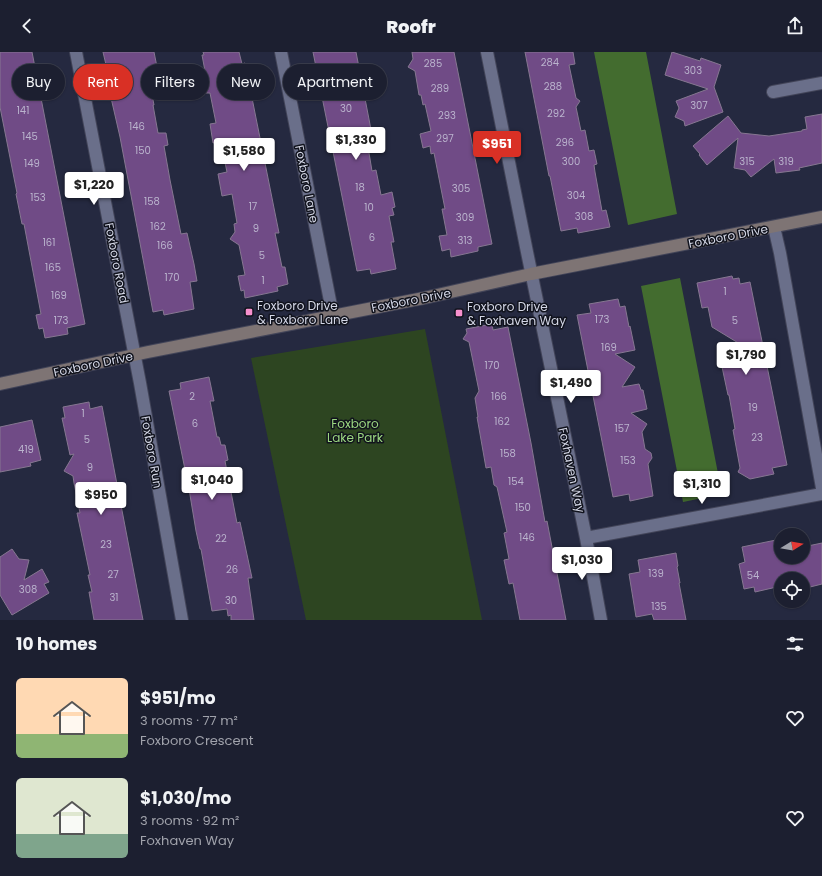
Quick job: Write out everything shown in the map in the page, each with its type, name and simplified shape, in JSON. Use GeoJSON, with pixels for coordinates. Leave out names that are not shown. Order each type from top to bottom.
{"type":"FeatureCollection","features":[{"type":"Feature","properties":{"kind":"street","name":"Foxboro Road"},"geometry":{"type":"LineString","coordinates":[[76,52],[134,355]]}},
{"type":"Feature","properties":{"kind":"street","name":"Foxboro Lane"},"geometry":{"type":"LineString","coordinates":[[282,52],[332,316]]}},
{"type":"Feature","properties":{"kind":"street","name":"Foxhaven Way"},"geometry":{"type":"LineString","coordinates":[[487,52],[586,538],[601,620]]}},
{"type":"Feature","properties":{"kind":"street"},"geometry":{"type":"LineString","coordinates":[[773,92],[822,83]]}},
{"type":"Feature","properties":{"kind":"street","name":"Foxboro Drive"},"geometry":{"type":"LineString","coordinates":[[0,384],[134,355],[424,298],[531,274],[822,217]]}},
{"type":"Feature","properties":{"kind":"street"},"geometry":{"type":"LineString","coordinates":[[774,227],[822,488]]}},
{"type":"Feature","properties":{"kind":"street","name":"Foxboro Run"},"geometry":{"type":"LineString","coordinates":[[134,355],[182,620]]}},
{"type":"Feature","properties":{"kind":"street"},"geometry":{"type":"LineString","coordinates":[[586,538],[822,494]]}},
{"type":"Feature","properties":{"kind":"green space"},"geometry":{"type":"Polygon","coordinates":[[[594,52],[646,52],[677,214],[628,225],[594,52]]]}},
{"type":"Feature","properties":{"kind":"green space"},"geometry":{"type":"Polygon","coordinates":[[[680,278],[722,494],[683,502],[641,286],[680,278]]]}},
{"type":"Feature","properties":{"kind":"green space","name":"Foxboro Lake Park"},"geometry":{"type":"Polygon","coordinates":[[[425,329],[482,620],[306,620],[251,358],[425,329]]]}},
{"type":"Feature","properties":{"kind":"building"},"geometry":{"type":"Polygon","coordinates":[[[0,52],[32,52],[34,64],[12,64],[12,100],[41,100],[85,324],[67,328],[68,334],[45,338],[43,328],[39,329],[36,315],[41,314],[24,224],[22,224],[16,194],[0,107],[0,52]]]}},
{"type":"Feature","properties":{"kind":"building"},"geometry":{"type":"Polygon","coordinates":[[[103,52],[154,52],[156,64],[141,64],[141,100],[153,100],[158,133],[166,133],[168,145],[164,146],[181,234],[187,233],[197,281],[190,282],[194,309],[164,315],[163,310],[153,312],[120,137],[112,100],[133,100],[133,64],[106,64],[103,52]]]}},
{"type":"Feature","properties":{"kind":"building"},"geometry":{"type":"Polygon","coordinates":[[[203,52],[239,52],[242,64],[217,64],[217,100],[252,100],[279,233],[275,233],[282,267],[285,267],[288,284],[277,287],[278,291],[245,298],[244,290],[241,291],[238,276],[245,275],[239,245],[230,239],[235,232],[234,224],[237,223],[232,194],[222,196],[218,174],[227,172],[221,144],[217,145],[217,142],[213,143],[210,124],[216,123],[209,93],[209,64],[204,64],[202,55],[204,55],[203,52]]]}},
{"type":"Feature","properties":{"kind":"building"},"geometry":{"type":"Polygon","coordinates":[[[313,52],[356,52],[358,64],[315,64],[313,52]]]}},
{"type":"Feature","properties":{"kind":"building"},"geometry":{"type":"Polygon","coordinates":[[[412,52],[454,52],[492,244],[478,247],[478,251],[451,257],[450,249],[442,251],[439,236],[447,235],[442,209],[445,209],[434,153],[431,154],[430,146],[423,148],[420,134],[431,131],[425,104],[423,105],[421,95],[419,95],[415,71],[408,67],[413,59],[412,52]]]}},
{"type":"Feature","properties":{"kind":"building"},"geometry":{"type":"Polygon","coordinates":[[[525,52],[573,52],[575,64],[569,65],[576,98],[580,101],[576,107],[581,131],[585,130],[589,151],[594,150],[597,164],[594,165],[602,211],[606,210],[610,227],[578,233],[577,228],[561,231],[525,52]]]}},
{"type":"Feature","properties":{"kind":"building"},"geometry":{"type":"Polygon","coordinates":[[[672,52],[700,61],[701,58],[721,65],[714,87],[723,112],[685,126],[684,121],[675,117],[679,108],[676,101],[708,89],[665,75],[672,52]]]}},
{"type":"Feature","properties":{"kind":"building"},"geometry":{"type":"Polygon","coordinates":[[[323,100],[365,100],[373,140],[367,141],[372,171],[376,170],[381,195],[392,192],[395,207],[392,208],[394,215],[389,216],[394,242],[391,242],[396,269],[371,274],[370,269],[357,271],[323,100]]]}},
{"type":"Feature","properties":{"kind":"building"},"geometry":{"type":"Polygon","coordinates":[[[822,114],[822,163],[799,168],[800,170],[776,173],[774,159],[751,177],[745,170],[734,168],[738,138],[707,165],[693,146],[728,116],[741,133],[769,136],[807,129],[805,117],[822,114]]]}},
{"type":"Feature","properties":{"kind":"building"},"geometry":{"type":"Polygon","coordinates":[[[732,276],[733,279],[739,278],[740,284],[750,282],[787,465],[772,468],[774,474],[750,479],[738,472],[740,468],[733,430],[735,429],[718,348],[740,344],[712,327],[708,307],[702,308],[697,283],[732,276]]]}},
{"type":"Feature","properties":{"kind":"building"},"geometry":{"type":"Polygon","coordinates":[[[618,299],[620,307],[625,306],[635,350],[615,354],[635,367],[622,387],[639,384],[641,390],[643,390],[647,409],[631,413],[647,424],[642,432],[645,449],[651,453],[652,458],[648,464],[653,496],[630,501],[629,494],[613,497],[577,315],[591,313],[589,304],[618,299]]]}},
{"type":"Feature","properties":{"kind":"building"},"geometry":{"type":"Polygon","coordinates":[[[492,324],[493,330],[508,327],[545,522],[547,521],[566,620],[520,620],[513,583],[509,584],[504,560],[509,559],[504,533],[507,532],[497,487],[494,485],[491,467],[486,468],[475,398],[479,391],[469,342],[463,339],[467,333],[466,329],[492,324]]]}},
{"type":"Feature","properties":{"kind":"building"},"geometry":{"type":"Polygon","coordinates":[[[209,377],[214,401],[210,401],[217,437],[219,437],[221,445],[225,445],[228,460],[225,461],[237,523],[240,522],[252,578],[248,578],[254,620],[231,620],[231,615],[228,616],[227,609],[212,611],[169,391],[181,389],[180,383],[209,377]]]}},
{"type":"Feature","properties":{"kind":"building"},"geometry":{"type":"Polygon","coordinates":[[[89,402],[90,409],[102,406],[143,620],[94,620],[89,592],[92,592],[88,575],[90,575],[77,513],[80,513],[73,476],[64,471],[74,454],[70,455],[62,418],[65,418],[63,407],[89,402]]]}},
{"type":"Feature","properties":{"kind":"building"},"geometry":{"type":"Polygon","coordinates":[[[32,420],[41,460],[30,463],[31,466],[0,472],[0,427],[32,420]]]}},
{"type":"Feature","properties":{"kind":"building"},"geometry":{"type":"Polygon","coordinates":[[[774,540],[774,564],[810,564],[810,546],[822,543],[822,584],[810,587],[810,572],[774,572],[774,588],[755,592],[754,587],[744,589],[739,564],[745,562],[742,547],[774,540]]]}},
{"type":"Feature","properties":{"kind":"building"},"geometry":{"type":"Polygon","coordinates":[[[12,549],[19,559],[29,560],[24,580],[42,569],[49,582],[44,584],[49,593],[12,615],[0,595],[0,557],[12,549]]]}},
{"type":"Feature","properties":{"kind":"building"},"geometry":{"type":"Polygon","coordinates":[[[676,553],[679,583],[686,620],[654,620],[652,614],[636,617],[629,574],[640,572],[638,560],[676,553]]]}},
{"type":"Feature","properties":{"kind":"place","name":"Foxboro Drive & Foxboro Lane"},"geometry":{"type":"Point","coordinates":[249,312]}},
{"type":"Feature","properties":{"kind":"place","name":"Foxboro Drive & Foxhaven Way"},"geometry":{"type":"Point","coordinates":[459,313]}}]}
